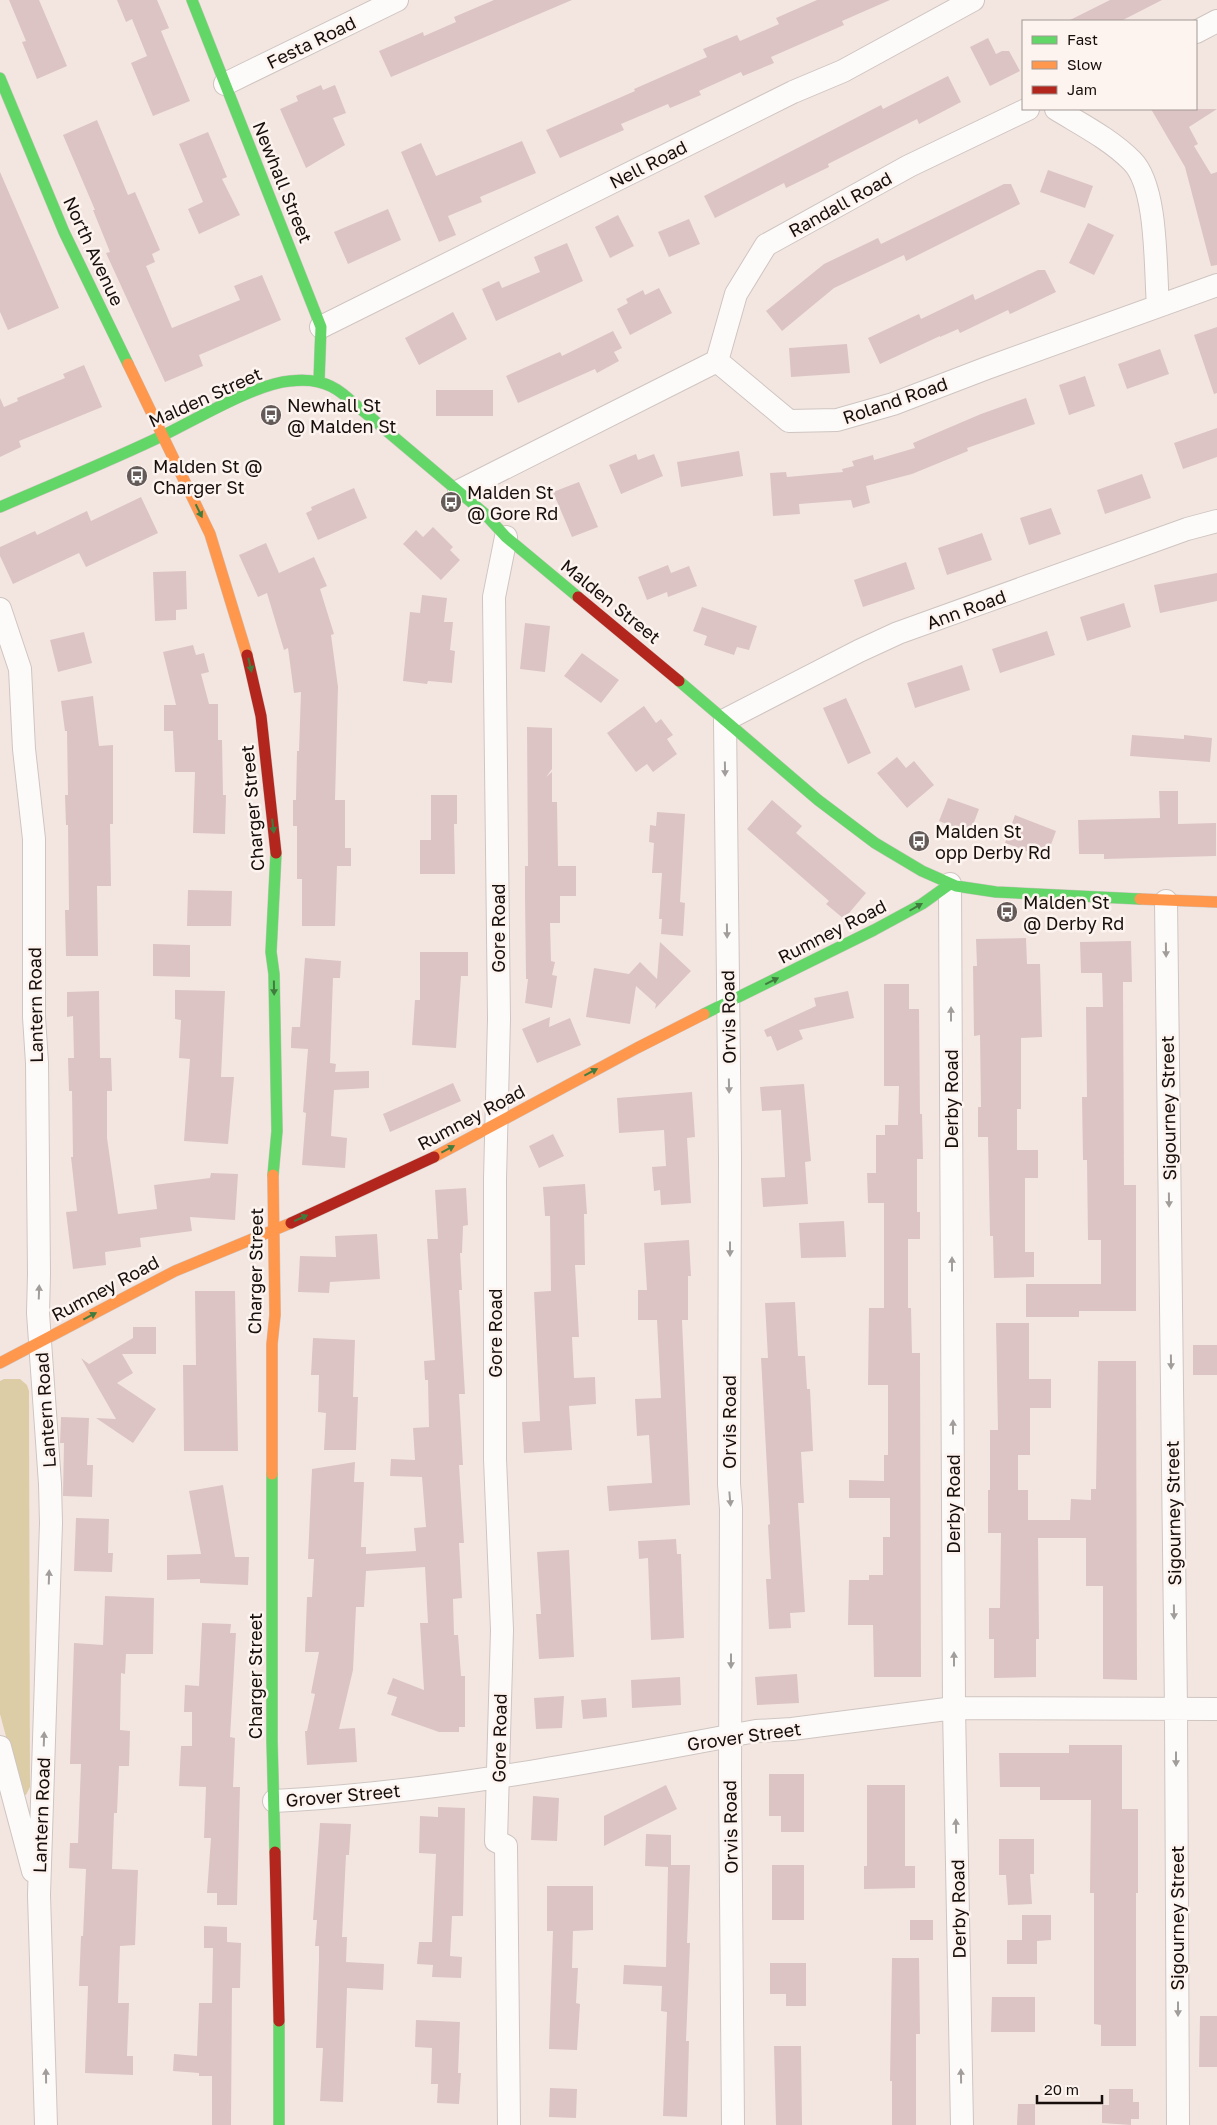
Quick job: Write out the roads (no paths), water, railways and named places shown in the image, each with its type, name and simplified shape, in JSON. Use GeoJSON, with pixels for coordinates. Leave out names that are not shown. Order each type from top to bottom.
{"type":"FeatureCollection","features":[{"type":"Feature","properties":{"kind":"street","name":"Newhall Street"},"geometry":{"type":"LineString","coordinates":[[192,0],[321,327],[319,381]]}},
{"type":"Feature","properties":{"kind":"street","name":"Festa Road"},"geometry":{"type":"LineString","coordinates":[[225,84],[397,0]]}},
{"type":"Feature","properties":{"kind":"street","name":"Nell Road"},"geometry":{"type":"LineString","coordinates":[[321,327],[793,92],[843,71],[973,0]]}},
{"type":"Feature","properties":{"kind":"street"},"geometry":{"type":"LineString","coordinates":[[1197,32],[1217,22]]}},
{"type":"Feature","properties":{"kind":"street","name":"North Avenue"},"geometry":{"type":"LineString","coordinates":[[0,78],[64,232],[162,436]]}},
{"type":"Feature","properties":{"kind":"street","name":"Randall Road"},"geometry":{"type":"LineString","coordinates":[[717,362],[736,294],[766,245],[909,166],[1026,110]]}},
{"type":"Feature","properties":{"kind":"street"},"geometry":{"type":"LineString","coordinates":[[1058,110],[1109,142],[1133,162],[1144,179],[1152,212],[1158,306]]}},
{"type":"Feature","properties":{"kind":"street","name":"Roland Road"},"geometry":{"type":"LineString","coordinates":[[717,362],[789,421],[837,420],[893,404],[1217,285]]}},
{"type":"Feature","properties":{"kind":"street"},"geometry":{"type":"LineString","coordinates":[[458,491],[717,362]]}},
{"type":"Feature","properties":{"kind":"street","name":"Malden Street"},"geometry":{"type":"LineString","coordinates":[[0,507],[162,436],[249,394],[289,381],[319,381],[333,386],[344,394],[484,513],[506,537],[818,800],[875,843],[922,871],[950,884],[996,892],[1217,902]]}},
{"type":"Feature","properties":{"kind":"street","name":"Charger Street"},"geometry":{"type":"LineString","coordinates":[[162,436],[210,534],[248,660],[261,716],[276,861],[271,952],[274,974],[277,1131],[273,1166],[275,1316],[272,1344],[274,1801],[279,2125]]}},
{"type":"Feature","properties":{"kind":"street","name":"Ann Road"},"geometry":{"type":"LineString","coordinates":[[725,720],[898,633],[1186,529],[1217,520]]}},
{"type":"Feature","properties":{"kind":"street","name":"Gore Road"},"geometry":{"type":"LineString","coordinates":[[506,537],[494,597],[499,1020],[496,1123],[495,1460],[502,1630],[496,1841],[506,1846],[509,2125]]}},
{"type":"Feature","properties":{"kind":"street","name":"Lantern Road"},"geometry":{"type":"LineString","coordinates":[[0,609],[20,669],[24,749],[34,839],[34,1017],[37,1063],[38,1313],[50,1523],[39,1896],[46,2125]]}},
{"type":"Feature","properties":{"kind":"street","name":"Orvis Road"},"geometry":{"type":"LineString","coordinates":[[725,720],[730,1158],[730,1736],[733,2125]]}},
{"type":"Feature","properties":{"kind":"street","name":"Rumney Road"},"geometry":{"type":"LineString","coordinates":[[0,1363],[175,1271],[274,1230],[417,1166],[630,1051],[874,930],[922,904],[950,884]]}},
{"type":"Feature","properties":{"kind":"street","name":"Derby Road"},"geometry":{"type":"LineString","coordinates":[[950,884],[954,1708],[962,2125]]}},
{"type":"Feature","properties":{"kind":"street","name":"Sigourney Street"},"geometry":{"type":"LineString","coordinates":[[1166,901],[1176,1710],[1178,2125]]}},
{"type":"Feature","properties":{"kind":"street","name":"Grover Street"},"geometry":{"type":"LineString","coordinates":[[274,1801],[339,1798],[498,1778],[730,1736],[954,1708],[1217,1709]]}},
{"type":"Feature","properties":{"kind":"street"},"geometry":{"type":"LineString","coordinates":[[0,1747],[39,1896]]}},
{"type":"Feature","properties":{"kind":"place","name":"Newhall St @ Malden St"},"geometry":{"type":"Point","coordinates":[271,415]}},
{"type":"Feature","properties":{"kind":"place","name":"Malden St @ Charger St"},"geometry":{"type":"Point","coordinates":[137,476]}},
{"type":"Feature","properties":{"kind":"place","name":"Malden St @ Gore Rd"},"geometry":{"type":"Point","coordinates":[451,502]}},
{"type":"Feature","properties":{"kind":"place","name":"Malden St opp Derby Rd"},"geometry":{"type":"Point","coordinates":[919,841]}},
{"type":"Feature","properties":{"kind":"place","name":"Malden St @ Derby Rd"},"geometry":{"type":"Point","coordinates":[1007,912]}}]}
